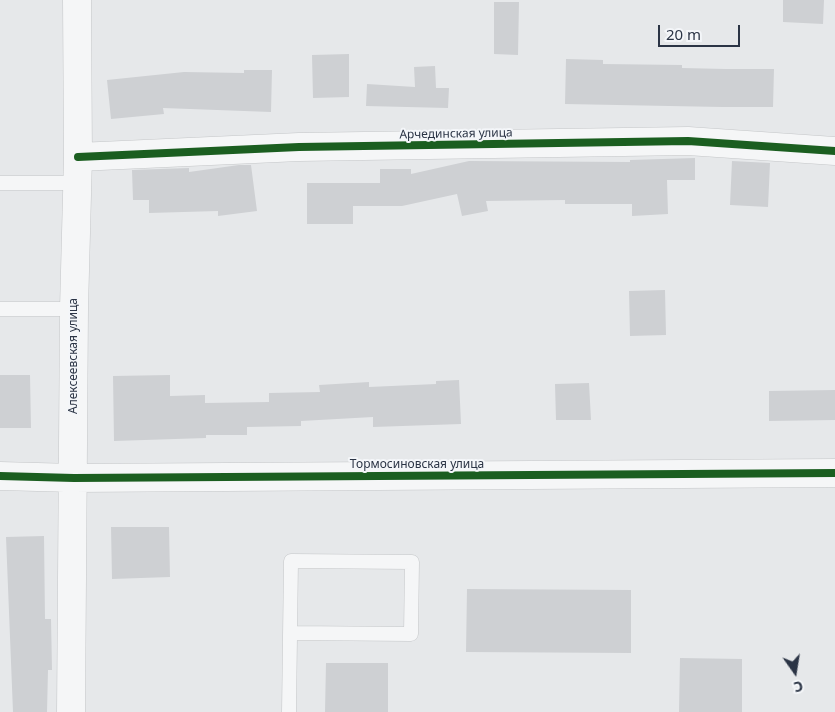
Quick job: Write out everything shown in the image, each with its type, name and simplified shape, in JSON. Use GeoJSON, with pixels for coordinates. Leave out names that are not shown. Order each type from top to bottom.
{"type":"FeatureCollection","features":[{"type":"Feature","properties":{"kind":"street","name":"Алексеевская улица"},"geometry":{"type":"LineString","coordinates":[[71,712],[77,0]]}},
{"type":"Feature","properties":{"kind":"street","name":"Арчединская улица"},"geometry":{"type":"LineString","coordinates":[[77,170],[300,147],[688,141],[835,151]]}},
{"type":"Feature","properties":{"kind":"street","name":"Тормосиновская улица"},"geometry":{"type":"LineString","coordinates":[[0,476],[74,478],[835,473]]}},
{"type":"Feature","properties":{"kind":"lane"},"geometry":{"type":"LineString","coordinates":[[0,182],[77,170]]}},
{"type":"Feature","properties":{"kind":"lane"},"geometry":{"type":"LineString","coordinates":[[0,309],[74,309]]}},
{"type":"Feature","properties":{"kind":"lane"},"geometry":{"type":"LineString","coordinates":[[289,712],[290,633],[292,561],[412,562],[411,634],[290,633]]}},
{"type":"Feature","properties":{"kind":"building"},"geometry":{"type":"Polygon","coordinates":[[[783,0],[824,0],[823,24],[783,22],[783,0]]]}},
{"type":"Feature","properties":{"kind":"building"},"geometry":{"type":"Polygon","coordinates":[[[494,2],[519,2],[518,55],[494,54],[494,2]]]}},
{"type":"Feature","properties":{"kind":"building"},"geometry":{"type":"Polygon","coordinates":[[[349,54],[349,97],[313,98],[312,55],[349,54]]]}},
{"type":"Feature","properties":{"kind":"building"},"geometry":{"type":"Polygon","coordinates":[[[566,59],[603,60],[603,64],[682,65],[682,68],[774,69],[773,107],[565,104],[566,59]]]}},
{"type":"Feature","properties":{"kind":"building"},"geometry":{"type":"Polygon","coordinates":[[[435,66],[436,88],[449,88],[448,108],[366,106],[367,84],[415,87],[414,67],[435,66]]]}},
{"type":"Feature","properties":{"kind":"building"},"geometry":{"type":"Polygon","coordinates":[[[244,70],[272,70],[271,112],[163,108],[164,114],[111,119],[107,80],[184,72],[244,73],[244,70]]]}},
{"type":"Feature","properties":{"kind":"building"},"geometry":{"type":"Polygon","coordinates":[[[695,158],[695,180],[667,180],[668,214],[632,216],[632,204],[565,204],[565,200],[486,201],[488,211],[462,216],[457,194],[402,206],[353,206],[353,224],[307,224],[307,183],[380,183],[380,169],[411,169],[411,174],[469,161],[630,162],[630,160],[695,158]]]}},
{"type":"Feature","properties":{"kind":"building"},"geometry":{"type":"Polygon","coordinates":[[[732,161],[770,163],[768,207],[730,205],[732,161]]]}},
{"type":"Feature","properties":{"kind":"building"},"geometry":{"type":"Polygon","coordinates":[[[251,165],[257,211],[218,216],[218,211],[149,213],[149,200],[133,200],[132,170],[189,168],[189,172],[251,165]]]}},
{"type":"Feature","properties":{"kind":"building"},"geometry":{"type":"Polygon","coordinates":[[[665,290],[666,335],[630,336],[629,291],[665,290]]]}},
{"type":"Feature","properties":{"kind":"building"},"geometry":{"type":"Polygon","coordinates":[[[0,375],[30,375],[31,428],[0,428],[0,375]]]}},
{"type":"Feature","properties":{"kind":"building"},"geometry":{"type":"Polygon","coordinates":[[[170,375],[170,396],[205,395],[205,403],[269,402],[269,393],[320,392],[319,385],[369,382],[369,387],[436,384],[436,381],[459,380],[461,424],[373,427],[373,417],[301,421],[301,426],[247,427],[247,435],[206,435],[206,438],[114,441],[113,376],[170,375]]]}},
{"type":"Feature","properties":{"kind":"building"},"geometry":{"type":"Polygon","coordinates":[[[589,383],[591,420],[556,420],[555,384],[589,383]]]}},
{"type":"Feature","properties":{"kind":"building"},"geometry":{"type":"Polygon","coordinates":[[[835,390],[835,420],[769,421],[769,391],[835,390]]]}},
{"type":"Feature","properties":{"kind":"building"},"geometry":{"type":"Polygon","coordinates":[[[111,527],[169,527],[170,577],[112,579],[111,527]]]}},
{"type":"Feature","properties":{"kind":"building"},"geometry":{"type":"Polygon","coordinates":[[[44,536],[45,619],[51,619],[52,670],[48,670],[47,712],[13,712],[6,537],[44,536]]]}},
{"type":"Feature","properties":{"kind":"building"},"geometry":{"type":"Polygon","coordinates":[[[467,589],[631,590],[631,653],[466,652],[467,589]]]}},
{"type":"Feature","properties":{"kind":"building"},"geometry":{"type":"Polygon","coordinates":[[[680,658],[742,659],[742,712],[679,712],[680,658]]]}},
{"type":"Feature","properties":{"kind":"building"},"geometry":{"type":"Polygon","coordinates":[[[326,663],[388,663],[388,712],[325,712],[326,663]]]}},
{"type":"Feature","properties":{"kind":"cycle path"},"geometry":{"type":"LineString","coordinates":[[78,157],[299,147],[688,141],[835,151]]}},
{"type":"Feature","properties":{"kind":"cycle path"},"geometry":{"type":"LineString","coordinates":[[0,476],[74,478],[835,473]]}}]}
